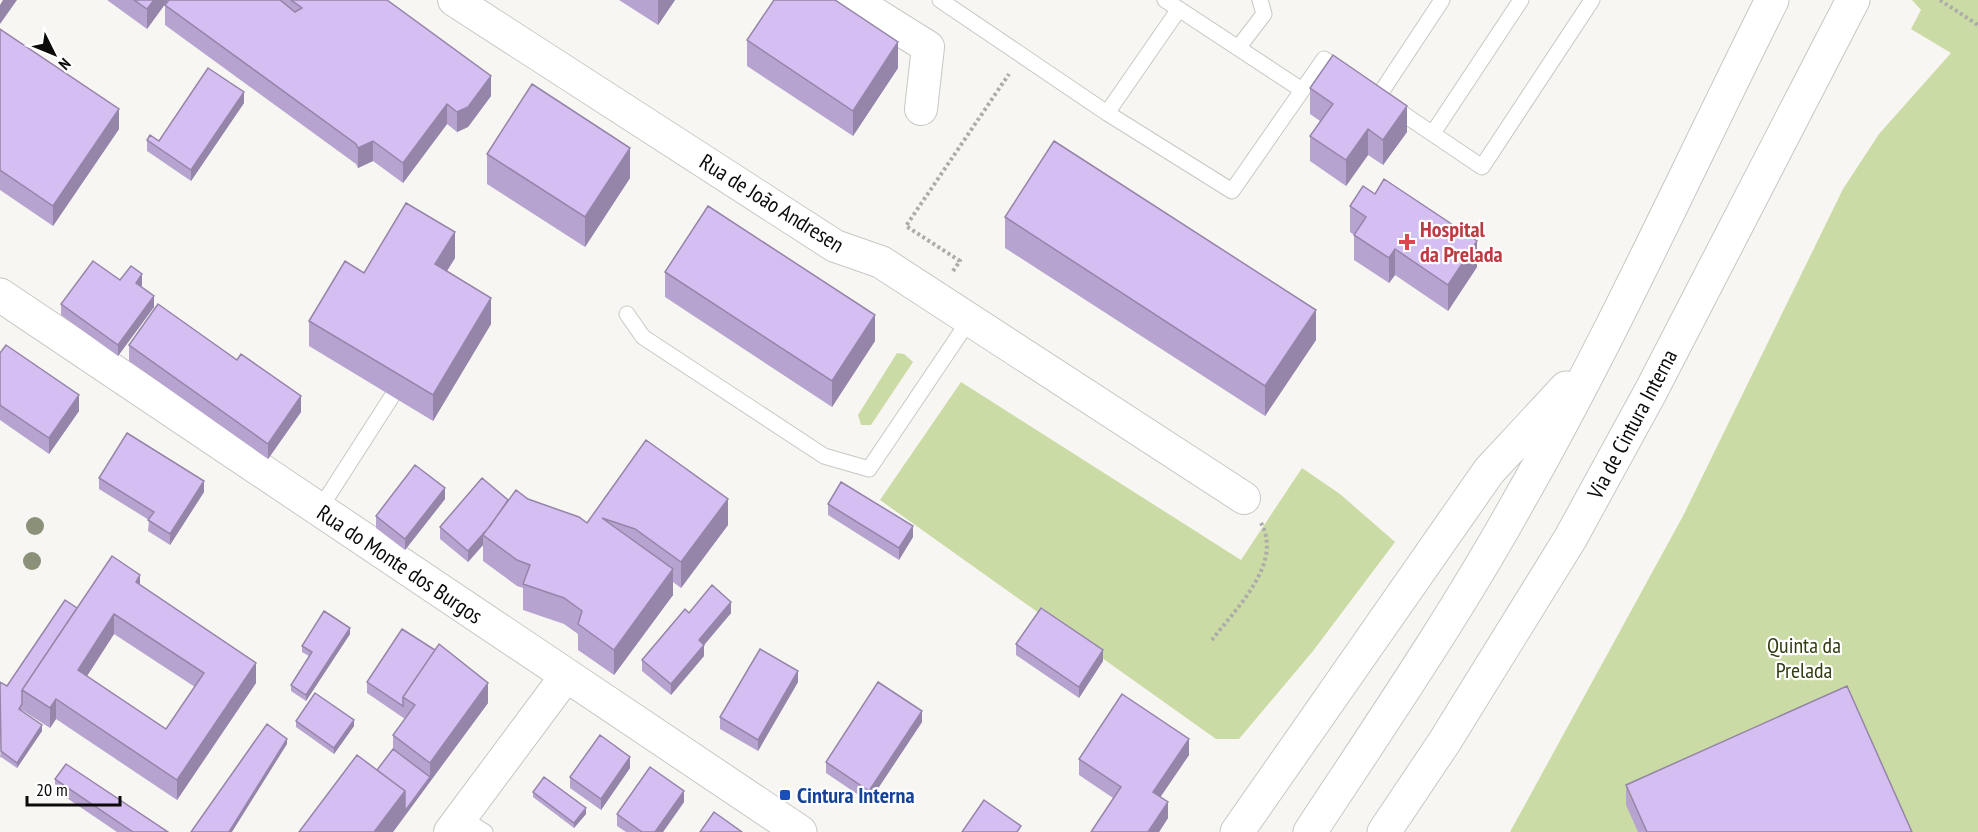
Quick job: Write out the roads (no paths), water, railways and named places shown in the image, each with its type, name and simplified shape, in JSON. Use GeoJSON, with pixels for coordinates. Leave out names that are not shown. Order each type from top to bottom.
{"type":"FeatureCollection","features":[{"type":"Feature","properties":{"kind":"main road"},"geometry":{"type":"LineString","coordinates":[[1310,832],[1460,601],[1518,504],[1597,355],[1772,0]]}},
{"type":"Feature","properties":{"kind":"main road","name":"Via de Cintura Interna"},"geometry":{"type":"LineString","coordinates":[[1384,832],[1445,741],[1570,539],[1651,391],[1853,0]]}},
{"type":"Feature","properties":{"kind":"main road","name":"Rua do Monte dos Burgos"},"geometry":{"type":"LineString","coordinates":[[0,295],[800,832]]}},
{"type":"Feature","properties":{"kind":"main road"},"geometry":{"type":"LineString","coordinates":[[1237,832],[1489,471],[1597,355]]}},
{"type":"Feature","properties":{"kind":"street","name":"Rua de João Andresen"},"geometry":{"type":"LineString","coordinates":[[454,0],[835,246],[881,262],[1244,498]]}},
{"type":"Feature","properties":{"kind":"street"},"geometry":{"type":"LineString","coordinates":[[853,0],[928,47],[921,109]]}},
{"type":"Feature","properties":{"kind":"street"},"geometry":{"type":"LineString","coordinates":[[465,827],[566,676]]}},
{"type":"Feature","properties":{"kind":"lane"},"geometry":{"type":"LineString","coordinates":[[1166,0],[1302,90]]}},
{"type":"Feature","properties":{"kind":"lane"},"geometry":{"type":"LineString","coordinates":[[1238,48],[1264,14],[1260,0]]}},
{"type":"Feature","properties":{"kind":"lane"},"geometry":{"type":"LineString","coordinates":[[1369,91],[1442,0]]}},
{"type":"Feature","properties":{"kind":"lane"},"geometry":{"type":"LineString","coordinates":[[1433,133],[1521,0]]}},
{"type":"Feature","properties":{"kind":"lane"},"geometry":{"type":"LineString","coordinates":[[945,2],[1022,57],[1107,113],[1232,191],[1324,59],[1482,167],[1592,0]]}},
{"type":"Feature","properties":{"kind":"lane"},"geometry":{"type":"LineString","coordinates":[[1107,113],[1179,9]]}},
{"type":"Feature","properties":{"kind":"lane"},"geometry":{"type":"LineString","coordinates":[[627,314],[643,337],[824,456],[869,469],[970,319]]}},
{"type":"Feature","properties":{"kind":"lane"},"geometry":{"type":"LineString","coordinates":[[319,510],[398,387]]}},
{"type":"Feature","properties":{"kind":"place","name":"Hospital da Prelada"},"geometry":{"type":"Point","coordinates":[1407,242]}},
{"type":"Feature","properties":{"kind":"place","name":"Cintura Interna"},"geometry":{"type":"Point","coordinates":[785,795]}},
{"type":"Feature","properties":{"kind":"park label","name":"Quinta da Prelada"},"geometry":{"type":"Point","coordinates":[1804,658]}}]}
